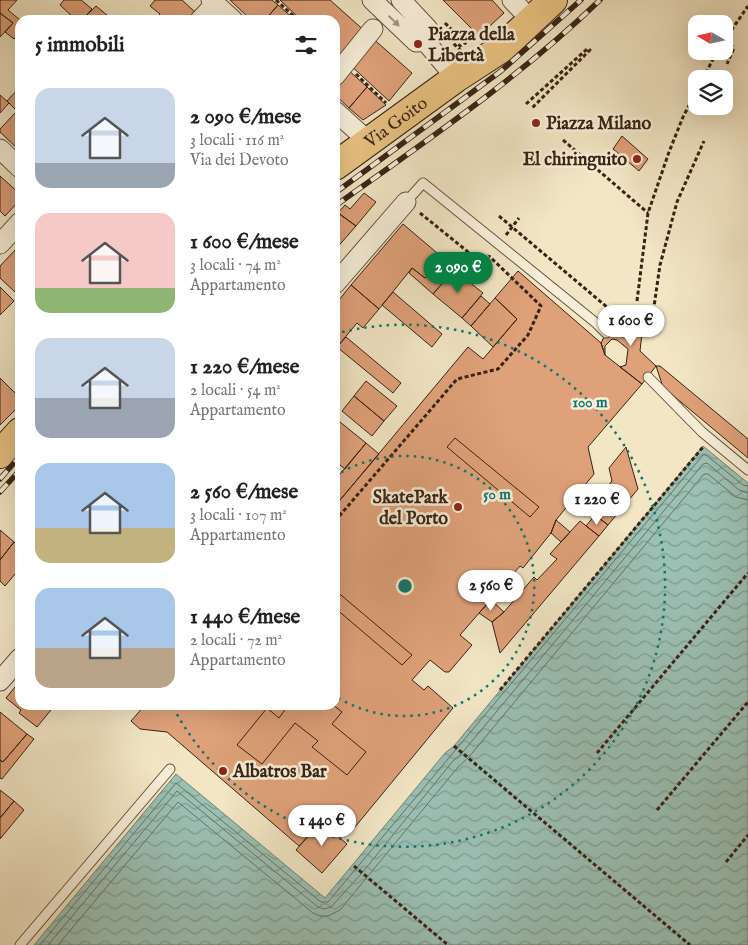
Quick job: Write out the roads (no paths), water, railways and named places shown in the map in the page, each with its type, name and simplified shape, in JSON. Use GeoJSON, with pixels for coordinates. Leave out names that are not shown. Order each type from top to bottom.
{"type":"FeatureCollection","features":[{"type":"Feature","properties":{"kind":"main road","name":"Via Goito"},"geometry":{"type":"LineString","coordinates":[[340,162],[456,78],[502,48],[553,0]]}},
{"type":"Feature","properties":{"kind":"main road"},"geometry":{"type":"LineString","coordinates":[[0,454],[15,438]]}},
{"type":"Feature","properties":{"kind":"street"},"geometry":{"type":"LineString","coordinates":[[372,0],[420,42],[456,78]]}},
{"type":"Feature","properties":{"kind":"street"},"geometry":{"type":"LineString","coordinates":[[401,0],[428,29],[420,42]]}},
{"type":"Feature","properties":{"kind":"street"},"geometry":{"type":"LineString","coordinates":[[512,0],[532,20]]}},
{"type":"Feature","properties":{"kind":"street"},"geometry":{"type":"LineString","coordinates":[[204,15],[213,2],[227,15]]}},
{"type":"Feature","properties":{"kind":"street"},"geometry":{"type":"LineString","coordinates":[[340,70],[373,29]]}},
{"type":"Feature","properties":{"kind":"street"},"geometry":{"type":"LineString","coordinates":[[340,116],[368,141]]}},
{"type":"Feature","properties":{"kind":"street"},"geometry":{"type":"LineString","coordinates":[[0,149],[15,163]]}},
{"type":"Feature","properties":{"kind":"street"},"geometry":{"type":"LineString","coordinates":[[340,278],[406,202]]}},
{"type":"Feature","properties":{"kind":"street"},"geometry":{"type":"LineString","coordinates":[[0,244],[15,228]]}},
{"type":"Feature","properties":{"kind":"street"},"geometry":{"type":"LineString","coordinates":[[0,681],[15,664]]}},
{"type":"Feature","properties":{"kind":"lane"},"geometry":{"type":"LineString","coordinates":[[406,202],[423,183],[606,333]]}},
{"type":"Feature","properties":{"kind":"lane"},"geometry":{"type":"LineString","coordinates":[[648,378],[702,432],[748,470]]}},
{"type":"Feature","properties":{"kind":"lane"},"geometry":{"type":"LineString","coordinates":[[20,945],[170,769]]}},
{"type":"Feature","properties":{"kind":"water"},"geometry":{"type":"Polygon","coordinates":[[[703,446],[748,483],[748,945],[34,945],[176,774],[325,898],[703,446]]]}},
{"type":"Feature","properties":{"kind":"railway"},"geometry":{"type":"LineString","coordinates":[[340,189],[501,71],[581,0]]}},
{"type":"Feature","properties":{"kind":"railway"},"geometry":{"type":"LineString","coordinates":[[340,202],[505,82],[569,29],[600,0]]}},
{"type":"Feature","properties":{"kind":"railway"},"geometry":{"type":"LineString","coordinates":[[0,479],[15,462]]}},
{"type":"Feature","properties":{"kind":"railway"},"geometry":{"type":"LineString","coordinates":[[0,492],[15,476]]}},
{"type":"Feature","properties":{"kind":"place","name":"Piazza della Libertà"},"geometry":{"type":"Point","coordinates":[418,44]}},
{"type":"Feature","properties":{"kind":"place","name":"Piazza Milano"},"geometry":{"type":"Point","coordinates":[536,123]}},
{"type":"Feature","properties":{"kind":"place","name":"El chiringuito"},"geometry":{"type":"Point","coordinates":[637,159]}},
{"type":"Feature","properties":{"kind":"place","name":"SkatePark del Porto"},"geometry":{"type":"Point","coordinates":[458,507]}},
{"type":"Feature","properties":{"kind":"place","name":"Albatros Bar"},"geometry":{"type":"Point","coordinates":[223,771]}}]}
